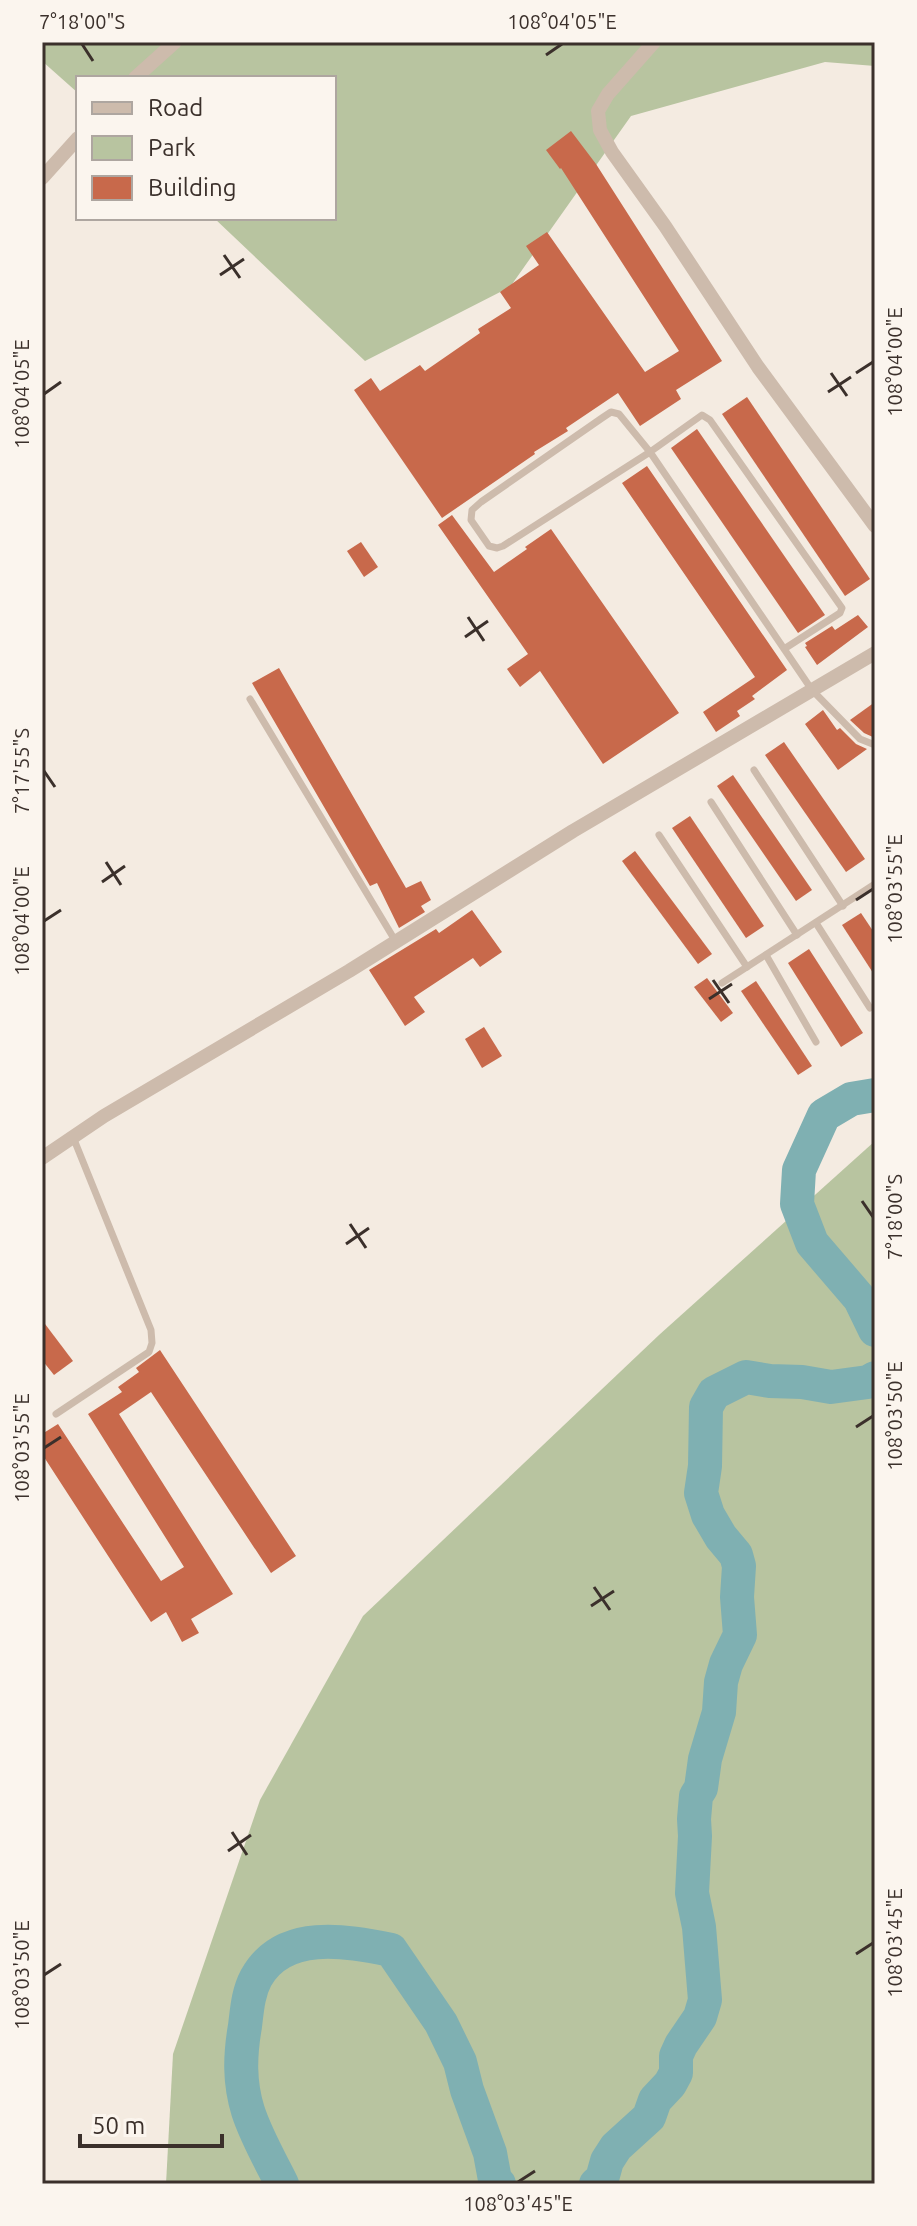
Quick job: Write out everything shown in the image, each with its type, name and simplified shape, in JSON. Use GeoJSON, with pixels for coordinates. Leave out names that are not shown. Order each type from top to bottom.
{"type":"FeatureCollection","features":[{"type":"Feature","properties":{"kind":"street"},"geometry":{"type":"LineString","coordinates":[[137,76],[175,42]]}},
{"type":"Feature","properties":{"kind":"street"},"geometry":{"type":"LineString","coordinates":[[654,42],[608,94],[598,111],[600,130],[758,367],[875,526]]}},
{"type":"Feature","properties":{"kind":"street"},"geometry":{"type":"LineString","coordinates":[[42,178],[76,140]]}},
{"type":"Feature","properties":{"kind":"street"},"geometry":{"type":"LineString","coordinates":[[42,1158],[73,1136],[396,942],[573,831],[875,653]]}},
{"type":"Feature","properties":{"kind":"lane"},"geometry":{"type":"LineString","coordinates":[[784,649],[840,613],[842,608],[710,420],[702,415],[650,452],[503,546],[489,546],[471,520],[472,510],[611,412],[619,414],[650,452],[784,649],[812,690],[860,739],[875,745]]}},
{"type":"Feature","properties":{"kind":"lane"},"geometry":{"type":"LineString","coordinates":[[250,699],[396,942]]}},
{"type":"Feature","properties":{"kind":"lane"},"geometry":{"type":"LineString","coordinates":[[754,770],[843,906]]}},
{"type":"Feature","properties":{"kind":"lane"},"geometry":{"type":"LineString","coordinates":[[711,802],[797,935]]}},
{"type":"Feature","properties":{"kind":"lane"},"geometry":{"type":"LineString","coordinates":[[659,835],[747,967]]}},
{"type":"Feature","properties":{"kind":"lane"},"geometry":{"type":"LineString","coordinates":[[722,983],[875,884]]}},
{"type":"Feature","properties":{"kind":"lane"},"geometry":{"type":"LineString","coordinates":[[816,923],[870,1008]]}},
{"type":"Feature","properties":{"kind":"lane"},"geometry":{"type":"LineString","coordinates":[[766,955],[816,1042]]}},
{"type":"Feature","properties":{"kind":"lane"},"geometry":{"type":"LineString","coordinates":[[56,1414],[149,1352],[152,1343],[151,1330],[73,1136]]}},
{"type":"Feature","properties":{"kind":"green space"},"geometry":{"type":"Polygon","coordinates":[[[42,42],[875,42],[875,66],[825,62],[631,116],[510,287],[365,361],[216,220],[336,220],[336,76],[76,76],[76,91],[42,61],[42,42]]]}},
{"type":"Feature","properties":{"kind":"green space"},"geometry":{"type":"Polygon","coordinates":[[[875,1141],[875,2184],[166,2184],[173,2054],[260,1800],[363,1616],[659,1335],[875,1141]]]}},
{"type":"Feature","properties":{"kind":"building"},"geometry":{"type":"Polygon","coordinates":[[[571,131],[596,164],[722,361],[676,390],[681,399],[640,426],[618,393],[442,518],[354,390],[371,378],[380,391],[420,365],[425,371],[480,333],[478,329],[511,308],[500,292],[539,265],[526,246],[547,232],[645,372],[679,351],[561,168],[546,150],[571,131]]]}},
{"type":"Feature","properties":{"kind":"building"},"geometry":{"type":"Polygon","coordinates":[[[747,397],[870,579],[845,596],[722,414],[747,397]]]}},
{"type":"Feature","properties":{"kind":"building"},"geometry":{"type":"Polygon","coordinates":[[[697,429],[825,615],[798,633],[671,448],[697,429]]]}},
{"type":"Feature","properties":{"kind":"building"},"geometry":{"type":"Polygon","coordinates":[[[647,466],[787,670],[752,696],[755,699],[737,711],[740,716],[716,732],[703,712],[755,677],[622,483],[647,466]]]}},
{"type":"Feature","properties":{"kind":"building"},"geometry":{"type":"Polygon","coordinates":[[[452,515],[494,572],[551,529],[679,713],[603,764],[540,671],[520,687],[507,669],[528,654],[438,525],[452,515]]]}},
{"type":"Feature","properties":{"kind":"building"},"geometry":{"type":"Polygon","coordinates":[[[361,542],[378,567],[364,577],[347,551],[361,542]]]}},
{"type":"Feature","properties":{"kind":"building"},"geometry":{"type":"Polygon","coordinates":[[[858,615],[868,627],[817,665],[805,643],[832,626],[835,630],[858,615]]]}},
{"type":"Feature","properties":{"kind":"building"},"geometry":{"type":"Polygon","coordinates":[[[279,668],[406,888],[421,881],[431,900],[421,906],[425,912],[399,928],[377,883],[370,886],[252,683],[279,668]]]}},
{"type":"Feature","properties":{"kind":"building"},"geometry":{"type":"Polygon","coordinates":[[[875,702],[875,738],[850,720],[875,702]]]}},
{"type":"Feature","properties":{"kind":"building"},"geometry":{"type":"Polygon","coordinates":[[[823,710],[837,730],[840,728],[856,744],[867,749],[838,770],[805,724],[823,710]]]}},
{"type":"Feature","properties":{"kind":"building"},"geometry":{"type":"Polygon","coordinates":[[[784,742],[865,859],[846,872],[765,755],[784,742]]]}},
{"type":"Feature","properties":{"kind":"building"},"geometry":{"type":"Polygon","coordinates":[[[733,775],[812,890],[796,901],[717,786],[733,775]]]}},
{"type":"Feature","properties":{"kind":"building"},"geometry":{"type":"Polygon","coordinates":[[[690,816],[764,926],[746,938],[672,828],[690,816]]]}},
{"type":"Feature","properties":{"kind":"building"},"geometry":{"type":"Polygon","coordinates":[[[635,851],[712,954],[698,964],[622,861],[635,851]]]}},
{"type":"Feature","properties":{"kind":"building"},"geometry":{"type":"Polygon","coordinates":[[[472,910],[502,952],[480,967],[473,958],[414,997],[425,1012],[405,1026],[369,970],[436,929],[439,933],[472,910]]]}},
{"type":"Feature","properties":{"kind":"building"},"geometry":{"type":"Polygon","coordinates":[[[861,913],[875,934],[875,976],[842,925],[861,913]]]}},
{"type":"Feature","properties":{"kind":"building"},"geometry":{"type":"Polygon","coordinates":[[[809,949],[863,1033],[841,1047],[788,963],[809,949]]]}},
{"type":"Feature","properties":{"kind":"building"},"geometry":{"type":"Polygon","coordinates":[[[707,978],[733,1013],[721,1022],[694,987],[707,978]]]}},
{"type":"Feature","properties":{"kind":"building"},"geometry":{"type":"Polygon","coordinates":[[[756,981],[812,1066],[798,1075],[741,991],[756,981]]]}},
{"type":"Feature","properties":{"kind":"building"},"geometry":{"type":"Polygon","coordinates":[[[484,1027],[502,1056],[482,1068],[465,1039],[484,1027]]]}},
{"type":"Feature","properties":{"kind":"building"},"geometry":{"type":"Polygon","coordinates":[[[42,1320],[73,1361],[54,1375],[42,1360],[42,1320]]]}},
{"type":"Feature","properties":{"kind":"building"},"geometry":{"type":"Polygon","coordinates":[[[160,1350],[296,1556],[271,1573],[151,1392],[119,1414],[233,1594],[191,1619],[199,1633],[182,1642],[166,1612],[151,1622],[42,1454],[42,1434],[58,1424],[161,1581],[184,1567],[88,1414],[122,1392],[118,1387],[139,1372],[136,1368],[160,1350]]]}},
{"type":"Feature","properties":{"kind":"waterway"},"geometry":{"type":"LineString","coordinates":[[875,1095],[851,1099],[824,1115],[799,1170],[797,1204],[812,1243],[860,1299],[875,1330]]}},
{"type":"Feature","properties":{"kind":"waterway"},"geometry":{"type":"LineString","coordinates":[[596,2184],[602,2179],[607,2161],[616,2147],[649,2117],[655,2100],[670,2084],[676,2073],[676,2056],[700,2017],[705,2000],[699,1927],[692,1893],[696,1796],[701,1788],[705,1759],[719,1712],[721,1682],[740,1635],[737,1597],[739,1566],[736,1555],[708,1515],[701,1493],[705,1466],[706,1407],[714,1393],[746,1377],[831,1387],[868,1382],[875,1378]]}},
{"type":"Feature","properties":{"kind":"waterway"},"geometry":{"type":"LineString","coordinates":[[282,2184],[248,2111],[243,2090],[242,2047],[256,1978],[268,1962],[282,1952],[317,1942],[391,1950],[441,2023],[460,2062],[490,2153],[495,2180],[499,2184]]}}]}
